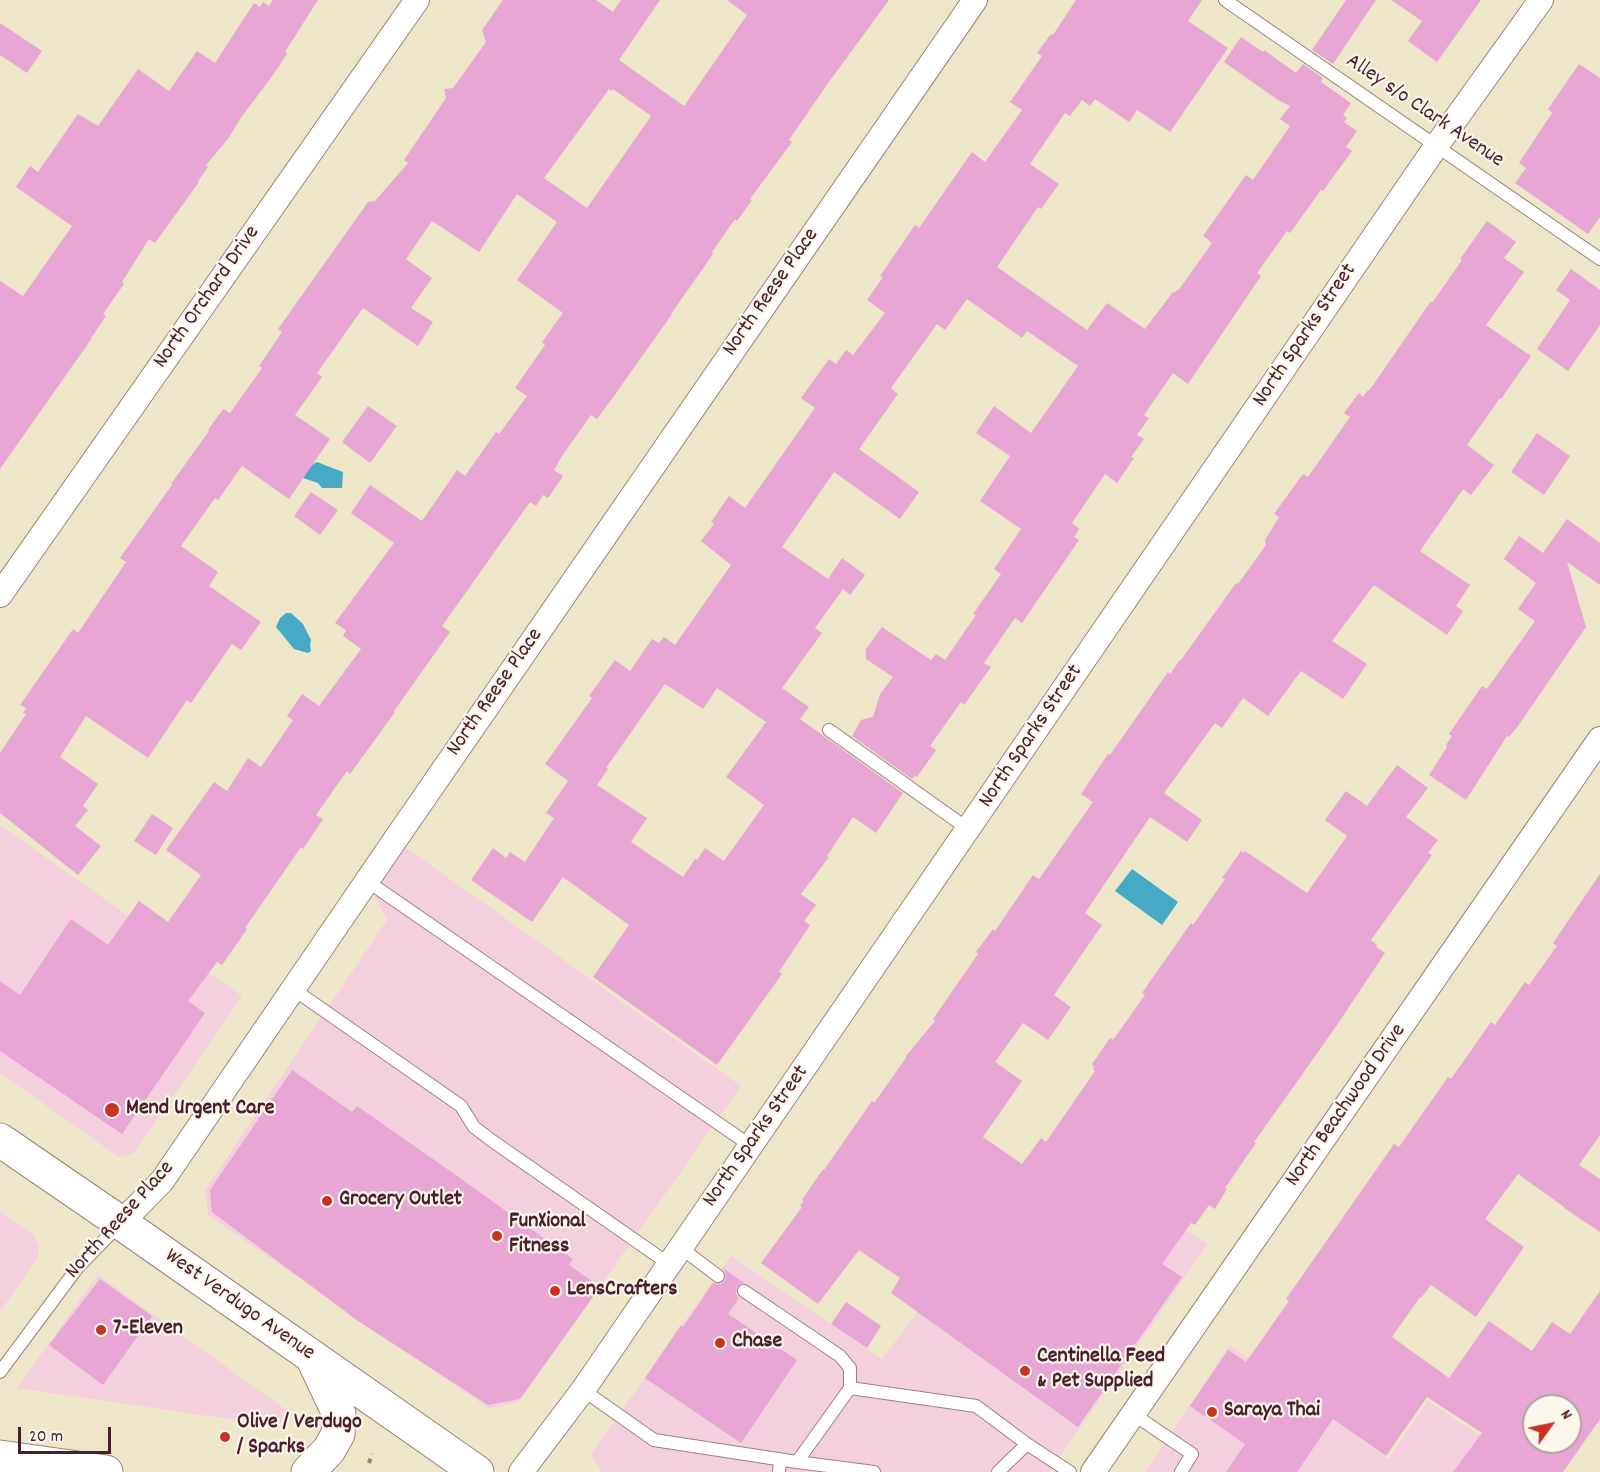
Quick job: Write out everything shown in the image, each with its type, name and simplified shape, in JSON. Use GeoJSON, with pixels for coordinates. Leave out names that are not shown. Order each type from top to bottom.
{"type":"FeatureCollection","features":[{"type":"Feature","properties":{"kind":"main road","name":"West Verdugo Avenue"},"geometry":{"type":"LineString","coordinates":[[0,1140],[477,1472]]}},
{"type":"Feature","properties":{"kind":"main road"},"geometry":{"type":"LineString","coordinates":[[308,1472],[329,1450],[338,1434],[339,1414],[313,1357]]}},
{"type":"Feature","properties":{"kind":"main road"},"geometry":{"type":"LineString","coordinates":[[0,1457],[106,1472]]}},
{"type":"Feature","properties":{"kind":"street","name":"North Orchard Drive"},"geometry":{"type":"LineString","coordinates":[[0,595],[417,0]]}},
{"type":"Feature","properties":{"kind":"street","name":"North Reese Place"},"geometry":{"type":"LineString","coordinates":[[121,1223],[162,1181],[975,0]]}},
{"type":"Feature","properties":{"kind":"street","name":"North Sparks Street"},"geometry":{"type":"LineString","coordinates":[[521,1472],[583,1390],[1437,145],[1541,0]]}},
{"type":"Feature","properties":{"kind":"street","name":"North Beachwood Drive"},"geometry":{"type":"LineString","coordinates":[[1093,1472],[1600,739]]}},
{"type":"Feature","properties":{"kind":"lane","name":"Alley s/o Clark Avenue"},"geometry":{"type":"LineString","coordinates":[[1225,0],[1600,259]]}},
{"type":"Feature","properties":{"kind":"lane"},"geometry":{"type":"LineString","coordinates":[[829,730],[968,829]]}},
{"type":"Feature","properties":{"kind":"lane"},"geometry":{"type":"LineString","coordinates":[[367,881],[751,1146]]}},
{"type":"Feature","properties":{"kind":"lane"},"geometry":{"type":"LineString","coordinates":[[293,990],[461,1106],[474,1127],[491,1140],[675,1256],[718,1276]]}},
{"type":"Feature","properties":{"kind":"lane","name":"North Reese Place"},"geometry":{"type":"LineString","coordinates":[[0,1372],[78,1267],[121,1223]]}},
{"type":"Feature","properties":{"kind":"lane"},"geometry":{"type":"LineString","coordinates":[[744,1291],[840,1356],[850,1368],[850,1388],[797,1462]]}},
{"type":"Feature","properties":{"kind":"lane"},"geometry":{"type":"LineString","coordinates":[[850,1388],[976,1406],[1070,1472]]}},
{"type":"Feature","properties":{"kind":"lane"},"geometry":{"type":"LineString","coordinates":[[583,1390],[654,1440],[780,1466],[797,1462],[874,1472]]}},
{"type":"Feature","properties":{"kind":"lane"},"geometry":{"type":"LineString","coordinates":[[1133,1414],[1192,1454],[1181,1472]]}},
{"type":"Feature","properties":{"kind":"lane"},"geometry":{"type":"LineString","coordinates":[[998,1472],[1027,1444]]}},
{"type":"Feature","properties":{"kind":"path"},"geometry":{"type":"LineString","coordinates":[[369,1463],[372,1454]]}},
{"type":"Feature","properties":{"kind":"shaded area"},"geometry":{"type":"Polygon","coordinates":[[[0,825],[242,996],[134,1153],[119,1157],[0,1073],[0,825]]]}},
{"type":"Feature","properties":{"kind":"shaded area"},"geometry":{"type":"Polygon","coordinates":[[[395,840],[741,1086],[519,1402],[488,1408],[208,1215],[205,1190],[387,920],[367,881],[395,840]]]}},
{"type":"Feature","properties":{"kind":"shaded area"},"geometry":{"type":"Polygon","coordinates":[[[1047,1142],[1208,1244],[1049,1472],[602,1472],[591,1454],[731,1256],[882,1359],[1047,1142]]]}},
{"type":"Feature","properties":{"kind":"shaded area"},"geometry":{"type":"Polygon","coordinates":[[[0,1211],[34,1235],[39,1246],[38,1257],[0,1312],[0,1211]]]}},
{"type":"Feature","properties":{"kind":"shaded area"},"geometry":{"type":"Polygon","coordinates":[[[98,1275],[289,1412],[277,1426],[17,1388],[98,1275]]]}},
{"type":"Feature","properties":{"kind":"shaded area"},"geometry":{"type":"Polygon","coordinates":[[[1230,1345],[1388,1459],[1428,1401],[1535,1472],[1145,1472],[1230,1345]]]}},
{"type":"Feature","properties":{"kind":"water"},"geometry":{"type":"Polygon","coordinates":[[[317,462],[343,472],[342,488],[322,488],[318,483],[303,478],[303,470],[317,462]]]}},
{"type":"Feature","properties":{"kind":"water"},"geometry":{"type":"Polygon","coordinates":[[[286,613],[291,613],[303,624],[311,640],[311,651],[308,653],[294,649],[276,627],[280,618],[286,613]]]}},
{"type":"Feature","properties":{"kind":"water"},"geometry":{"type":"Polygon","coordinates":[[[1132,869],[1178,902],[1162,925],[1115,891],[1132,869]]]}},
{"type":"Feature","properties":{"kind":"building"},"geometry":{"type":"Polygon","coordinates":[[[273,0],[318,0],[285,52],[287,54],[228,139],[206,165],[208,167],[199,182],[155,243],[149,239],[122,282],[124,284],[103,314],[106,316],[92,338],[0,469],[0,281],[23,296],[72,226],[16,187],[30,166],[38,172],[78,114],[98,126],[138,69],[169,91],[197,51],[215,63],[254,3],[260,7],[263,2],[269,6],[273,0]]]}},
{"type":"Feature","properties":{"kind":"building"},"geometry":{"type":"Polygon","coordinates":[[[503,0],[596,0],[613,12],[621,0],[660,0],[619,60],[684,106],[747,15],[727,0],[889,0],[826,86],[789,140],[792,142],[750,199],[752,200],[737,221],[735,219],[614,396],[597,419],[591,415],[560,459],[554,470],[563,476],[548,498],[543,495],[536,506],[530,502],[442,626],[450,632],[350,774],[347,771],[316,815],[323,819],[303,849],[301,847],[222,965],[217,962],[188,1001],[205,1013],[122,1134],[0,1051],[0,981],[20,995],[71,919],[108,945],[139,901],[168,922],[201,875],[166,850],[214,782],[227,791],[248,758],[261,767],[293,720],[287,716],[302,694],[319,706],[361,649],[343,636],[346,630],[335,623],[394,543],[351,513],[370,485],[422,521],[457,470],[465,476],[496,432],[499,434],[527,396],[515,388],[545,345],[542,342],[563,313],[517,280],[557,222],[517,194],[479,252],[432,221],[406,259],[432,278],[411,308],[433,322],[418,346],[363,308],[317,373],[322,377],[295,415],[330,439],[289,499],[242,466],[218,500],[215,498],[181,546],[218,572],[209,586],[261,622],[241,650],[232,644],[191,703],[187,700],[148,758],[86,716],[60,757],[98,784],[83,806],[88,810],[75,826],[101,846],[78,875],[0,813],[0,753],[26,714],[23,713],[26,708],[20,705],[73,629],[78,633],[126,562],[120,558],[208,430],[223,409],[230,413],[262,368],[259,366],[282,332],[278,329],[368,202],[375,201],[408,163],[404,160],[446,98],[444,89],[453,88],[486,42],[482,30],[503,0]],[[609,89],[544,178],[587,208],[651,116],[613,89],[612,91],[609,89]]]}},
{"type":"Feature","properties":{"kind":"building"},"geometry":{"type":"Polygon","coordinates":[[[1076,0],[1202,0],[1188,21],[1228,48],[1170,132],[1137,110],[1129,122],[1095,99],[1090,106],[1082,100],[1070,116],[1065,113],[1030,164],[1059,184],[1041,209],[1038,207],[997,267],[1087,330],[1107,303],[1145,329],[1173,292],[1178,291],[1212,243],[1203,236],[1246,175],[1253,180],[1290,126],[1280,119],[1290,106],[1224,62],[1241,37],[1296,73],[1303,64],[1323,78],[1321,82],[1351,103],[1343,115],[1347,118],[1344,122],[1357,131],[1346,147],[1352,151],[1290,233],[1287,231],[1257,273],[1261,276],[1188,384],[1173,373],[1144,415],[1149,418],[1137,435],[1144,439],[1131,457],[1134,458],[1117,483],[1105,474],[1072,523],[1079,529],[1074,537],[1079,540],[1022,623],[1015,618],[984,663],[991,667],[964,705],[961,702],[930,746],[936,750],[917,777],[912,779],[852,736],[861,720],[873,717],[880,694],[893,677],[866,659],[866,649],[882,627],[931,660],[936,654],[945,660],[1001,574],[994,569],[1021,529],[980,501],[1010,456],[976,433],[994,406],[1031,433],[1078,366],[1027,331],[1022,338],[967,299],[945,330],[937,324],[891,388],[898,394],[859,449],[919,492],[900,519],[834,472],[782,547],[828,579],[842,558],[865,575],[850,595],[843,589],[815,628],[822,633],[782,688],[809,707],[800,719],[903,793],[876,833],[853,817],[827,856],[829,857],[801,894],[816,905],[804,921],[810,925],[779,972],[782,974],[717,1065],[593,977],[629,925],[563,877],[532,922],[471,880],[493,848],[506,858],[510,852],[525,862],[554,818],[546,813],[568,781],[545,764],[592,698],[589,696],[615,660],[630,671],[652,639],[659,643],[664,637],[675,645],[731,565],[701,541],[714,524],[711,522],[729,496],[745,508],[815,408],[801,398],[829,359],[836,364],[846,350],[853,355],[885,313],[867,300],[883,277],[880,276],[915,225],[919,228],[972,152],[985,162],[1022,110],[1010,102],[1042,56],[1037,53],[1051,34],[1053,35],[1076,0]],[[665,684],[606,768],[608,769],[597,785],[647,818],[631,842],[683,877],[705,848],[724,861],[764,805],[726,777],[766,722],[717,688],[703,709],[665,684]]]}},
{"type":"Feature","properties":{"kind":"building"},"geometry":{"type":"Polygon","coordinates":[[[1346,0],[1376,0],[1333,64],[1312,50],[1346,0]]]}},
{"type":"Feature","properties":{"kind":"building"},"geometry":{"type":"Polygon","coordinates":[[[1391,0],[1481,0],[1437,62],[1408,41],[1422,21],[1391,0]]]}},
{"type":"Feature","properties":{"kind":"building"},"geometry":{"type":"Polygon","coordinates":[[[0,23],[42,51],[27,73],[0,55],[0,23]]]}},
{"type":"Feature","properties":{"kind":"building"},"geometry":{"type":"Polygon","coordinates":[[[1579,64],[1600,78],[1600,217],[1588,234],[1515,183],[1526,168],[1519,163],[1552,113],[1548,109],[1579,64]]]}},
{"type":"Feature","properties":{"kind":"building"},"geometry":{"type":"Polygon","coordinates":[[[1487,221],[1516,242],[1504,258],[1524,272],[1486,325],[1531,356],[1467,445],[1494,465],[1471,495],[1463,489],[1420,551],[1470,585],[1456,606],[1463,611],[1447,635],[1374,585],[1332,641],[1367,664],[1343,699],[1301,671],[1268,716],[1243,698],[1222,728],[1215,723],[1164,793],[1202,820],[1187,842],[1150,817],[1085,913],[1102,925],[1054,995],[1071,1007],[1048,1040],[1023,1023],[995,1062],[1022,1081],[983,1137],[1022,1164],[1041,1138],[1046,1142],[1095,1071],[1092,1064],[1110,1038],[1113,1040],[1145,995],[1142,993],[1191,923],[1193,925],[1225,879],[1222,878],[1241,851],[1244,853],[1245,851],[1307,893],[1347,836],[1325,820],[1346,791],[1367,806],[1397,765],[1428,788],[1406,817],[1438,840],[1428,853],[1432,855],[1371,940],[1385,953],[1254,1142],[1256,1143],[1225,1188],[1227,1189],[1215,1209],[1209,1205],[1195,1225],[1191,1223],[1162,1264],[1182,1277],[1078,1427],[891,1293],[900,1278],[859,1250],[818,1304],[761,1263],[802,1207],[800,1206],[804,1201],[802,1200],[823,1169],[872,1101],[874,1103],[906,1056],[935,1021],[933,1019],[978,954],[976,952],[993,929],[995,931],[1033,875],[1039,879],[1093,802],[1081,794],[1108,754],[1110,755],[1168,672],[1170,674],[1181,660],[1266,545],[1265,540],[1279,517],[1274,514],[1303,474],[1308,477],[1350,417],[1344,413],[1359,393],[1363,397],[1369,391],[1487,221]]]}},
{"type":"Feature","properties":{"kind":"building"},"geometry":{"type":"Polygon","coordinates":[[[1571,269],[1600,290],[1600,325],[1568,371],[1537,349],[1570,300],[1556,290],[1571,269]]]}},
{"type":"Feature","properties":{"kind":"building"},"geometry":{"type":"Polygon","coordinates":[[[368,406],[397,426],[370,463],[342,442],[368,406]]]}},
{"type":"Feature","properties":{"kind":"building"},"geometry":{"type":"Polygon","coordinates":[[[1537,433],[1570,456],[1544,495],[1511,472],[1537,433]]]}},
{"type":"Feature","properties":{"kind":"building"},"geometry":{"type":"Polygon","coordinates":[[[311,492],[338,510],[320,535],[294,516],[311,492]]]}},
{"type":"Feature","properties":{"kind":"building"},"geometry":{"type":"Polygon","coordinates":[[[1567,519],[1600,543],[1600,585],[1567,562],[1586,627],[1518,726],[1509,737],[1507,736],[1466,800],[1429,775],[1447,747],[1452,736],[1449,734],[1482,686],[1487,689],[1535,621],[1518,609],[1536,583],[1504,559],[1519,536],[1543,553],[1567,519]]]}},
{"type":"Feature","properties":{"kind":"building"},"geometry":{"type":"Polygon","coordinates":[[[152,814],[173,828],[156,855],[134,841],[152,814]]]}},
{"type":"Feature","properties":{"kind":"building"},"geometry":{"type":"Polygon","coordinates":[[[1600,874],[1600,1135],[1579,1165],[1600,1179],[1600,1232],[1518,1174],[1485,1219],[1524,1247],[1476,1317],[1431,1285],[1392,1337],[1449,1378],[1489,1321],[1532,1351],[1552,1322],[1570,1334],[1600,1291],[1600,1419],[1582,1445],[1582,1394],[1522,1394],[1522,1454],[1576,1454],[1563,1472],[1453,1472],[1482,1433],[1427,1397],[1386,1456],[1333,1419],[1297,1472],[1226,1472],[1245,1444],[1190,1406],[1228,1350],[1246,1362],[1289,1301],[1286,1299],[1394,1144],[1399,1147],[1448,1077],[1451,1079],[1491,1022],[1495,1025],[1525,982],[1529,985],[1557,946],[1553,943],[1600,874]]]}},
{"type":"Feature","properties":{"kind":"building"},"geometry":{"type":"Polygon","coordinates":[[[292,1070],[352,1112],[357,1106],[460,1178],[573,1259],[569,1265],[600,1287],[520,1399],[488,1405],[358,1321],[212,1212],[210,1190],[292,1070]]]}},
{"type":"Feature","properties":{"kind":"building","name":"Chase"},"geometry":{"type":"Polygon","coordinates":[[[723,1268],[744,1283],[737,1287],[736,1294],[739,1298],[728,1314],[797,1360],[741,1443],[645,1378],[713,1283],[721,1284],[725,1280],[726,1273],[723,1268]]]}},
{"type":"Feature","properties":{"kind":"building","name":"7-Eleven"},"geometry":{"type":"Polygon","coordinates":[[[100,1279],[152,1316],[103,1385],[49,1345],[100,1279]]]}},
{"type":"Feature","properties":{"kind":"building"},"geometry":{"type":"Polygon","coordinates":[[[846,1302],[881,1326],[867,1348],[831,1324],[846,1302]]]}},
{"type":"Feature","properties":{"kind":"place","name":"Mend Urgent Care"},"geometry":{"type":"Point","coordinates":[112,1110]}},
{"type":"Feature","properties":{"kind":"place","name":"Grocery Outlet"},"geometry":{"type":"Point","coordinates":[327,1201]}},
{"type":"Feature","properties":{"kind":"place","name":"FunXional Fitness"},"geometry":{"type":"Point","coordinates":[497,1236]}},
{"type":"Feature","properties":{"kind":"place","name":"LensCrafters"},"geometry":{"type":"Point","coordinates":[555,1291]}},
{"type":"Feature","properties":{"kind":"place","name":"7-Eleven"},"geometry":{"type":"Point","coordinates":[101,1330]}},
{"type":"Feature","properties":{"kind":"place","name":"Chase"},"geometry":{"type":"Point","coordinates":[720,1343]}},
{"type":"Feature","properties":{"kind":"place","name":"Centinella Feed & Pet Supplied"},"geometry":{"type":"Point","coordinates":[1025,1371]}},
{"type":"Feature","properties":{"kind":"place","name":"Saraya Thai"},"geometry":{"type":"Point","coordinates":[1212,1412]}},
{"type":"Feature","properties":{"kind":"place","name":"Olive / Verdugo / Sparks"},"geometry":{"type":"Point","coordinates":[225,1437]}}]}
